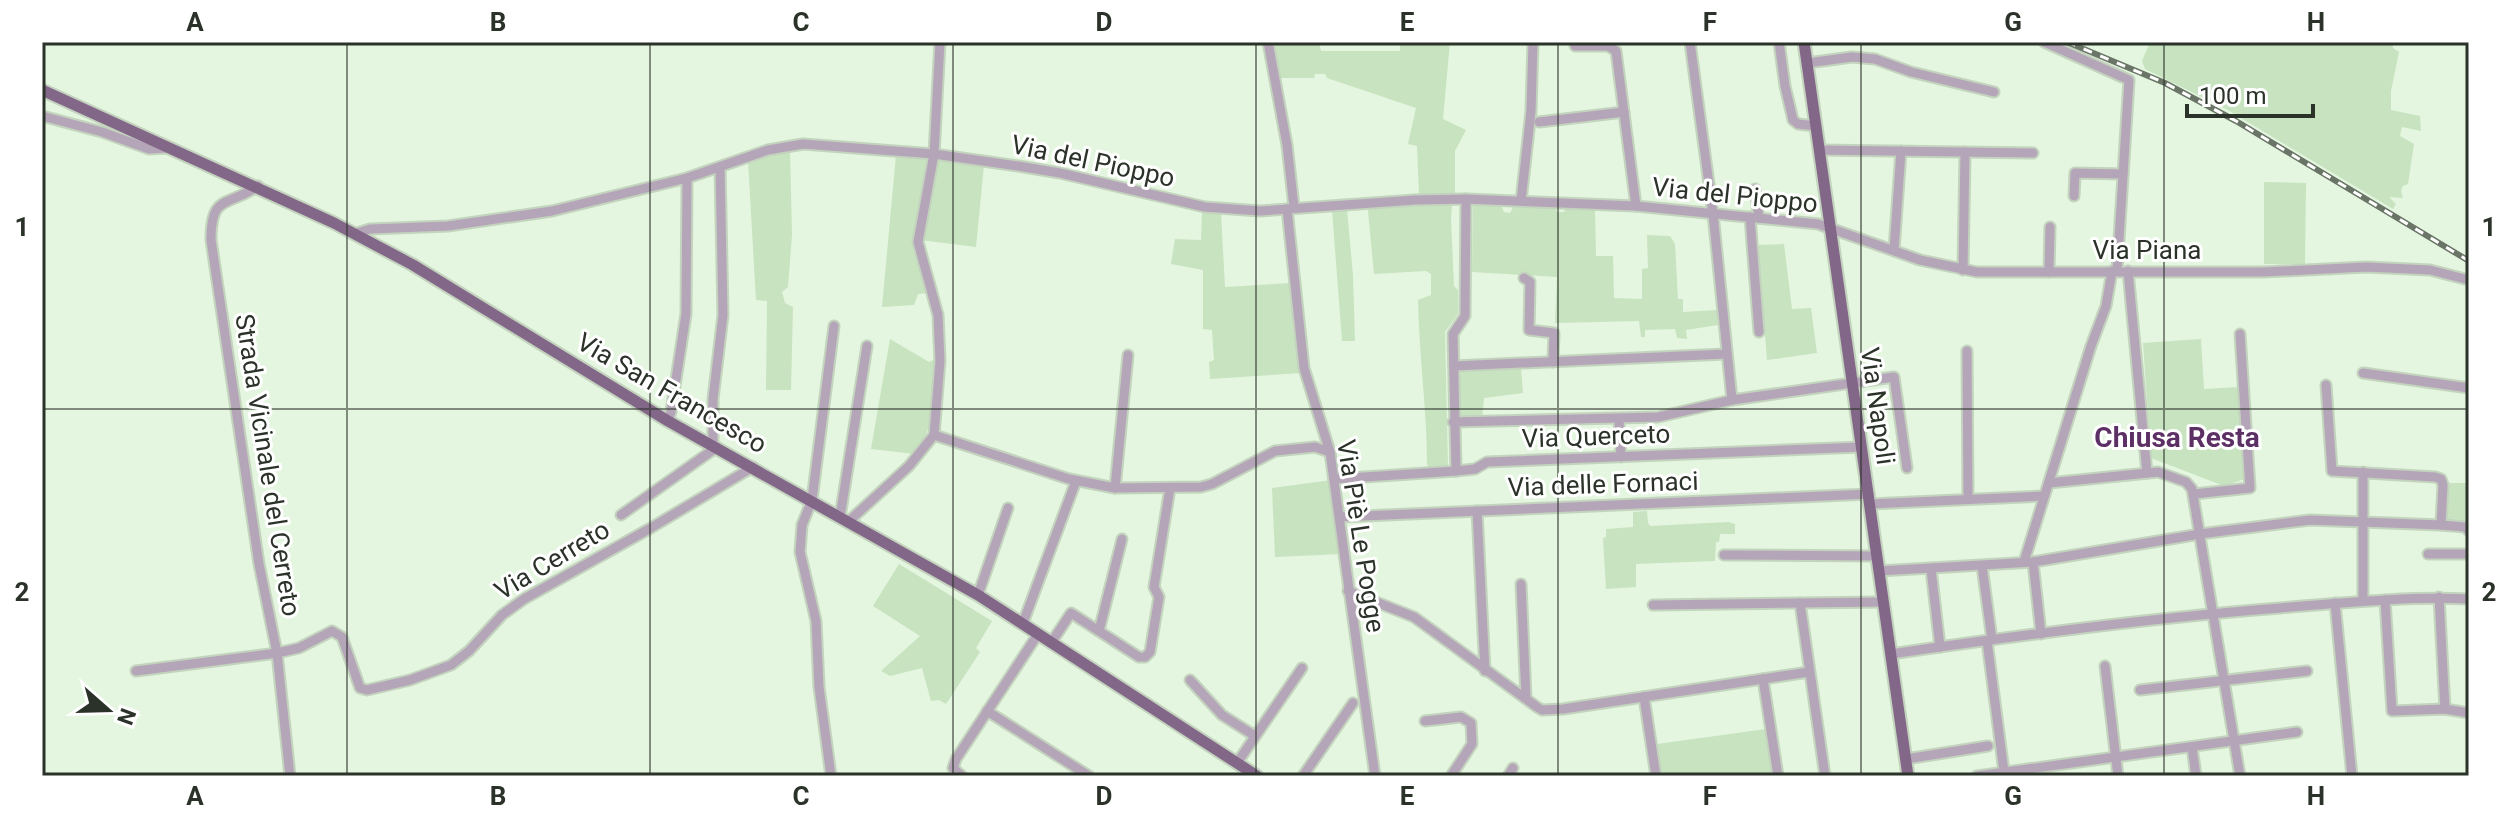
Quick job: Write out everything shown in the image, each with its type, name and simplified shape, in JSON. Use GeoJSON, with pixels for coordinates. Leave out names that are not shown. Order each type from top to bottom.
{"type":"FeatureCollection","features":[{"type":"Feature","properties":{"kind":"main road","name":"Via Napoli"},"geometry":{"type":"LineString","coordinates":[[1804,42],[1908,776]]}},
{"type":"Feature","properties":{"kind":"main road","name":"Via San Francesco"},"geometry":{"type":"LineString","coordinates":[[42,90],[357,233],[509,322],[668,421],[978,595],[1257,776]]}},
{"type":"Feature","properties":{"kind":"street"},"geometry":{"type":"LineString","coordinates":[[844,520],[909,466],[934,435],[940,361],[938,315],[918,242],[934,154],[940,42]]}},
{"type":"Feature","properties":{"kind":"street","name":"Via Piè Le Pogge"},"geometry":{"type":"LineString","coordinates":[[1268,42],[1287,145],[1304,368],[1330,452],[1375,776]]}},
{"type":"Feature","properties":{"kind":"street"},"geometry":{"type":"LineString","coordinates":[[1521,201],[1531,111],[1533,42]]}},
{"type":"Feature","properties":{"kind":"street"},"geometry":{"type":"LineString","coordinates":[[1690,42],[1713,214],[1732,400]]}},
{"type":"Feature","properties":{"kind":"street"},"geometry":{"type":"LineString","coordinates":[[1779,42],[1793,120],[1798,124],[1816,126]]}},
{"type":"Feature","properties":{"kind":"street"},"geometry":{"type":"LineString","coordinates":[[2044,42],[2129,80],[2119,271],[2147,473]]}},
{"type":"Feature","properties":{"kind":"street"},"geometry":{"type":"LineString","coordinates":[[1575,46],[1613,47],[1616,51],[1636,206]]}},
{"type":"Feature","properties":{"kind":"street"},"geometry":{"type":"LineString","coordinates":[[1807,63],[1852,57],[1875,59],[1911,72],[1994,92]]}},
{"type":"Feature","properties":{"kind":"street"},"geometry":{"type":"LineString","coordinates":[[1539,122],[1624,112]]}},
{"type":"Feature","properties":{"kind":"street"},"geometry":{"type":"LineString","coordinates":[[42,116],[107,133],[149,149],[167,148]]}},
{"type":"Feature","properties":{"kind":"street","name":"Via del Pioppo"},"geometry":{"type":"LineString","coordinates":[[357,233],[370,229],[471,224],[552,211],[687,178],[768,150],[803,144],[934,154],[1060,173],[1205,207],[1260,211],[1466,199],[1636,206],[1830,227]]}},
{"type":"Feature","properties":{"kind":"street"},"geometry":{"type":"LineString","coordinates":[[1819,150],[2033,153]]}},
{"type":"Feature","properties":{"kind":"street"},"geometry":{"type":"LineString","coordinates":[[1894,250],[1901,151]]}},
{"type":"Feature","properties":{"kind":"street"},"geometry":{"type":"LineString","coordinates":[[1963,270],[1965,152]]}},
{"type":"Feature","properties":{"kind":"street"},"geometry":{"type":"LineString","coordinates":[[621,515],[715,446],[713,399],[723,315],[720,167]]}},
{"type":"Feature","properties":{"kind":"street"},"geometry":{"type":"LineString","coordinates":[[2074,196],[2075,173],[2123,174]]}},
{"type":"Feature","properties":{"kind":"street"},"geometry":{"type":"LineString","coordinates":[[668,421],[686,314],[687,178]]}},
{"type":"Feature","properties":{"kind":"street","name":"Strada Vicinale del Cerreto"},"geometry":{"type":"LineString","coordinates":[[258,186],[217,208],[211,240],[259,564],[277,653],[290,776]]}},
{"type":"Feature","properties":{"kind":"street"},"geometry":{"type":"LineString","coordinates":[[1755,189],[1759,332]]}},
{"type":"Feature","properties":{"kind":"street"},"geometry":{"type":"LineString","coordinates":[[1456,471],[1453,334],[1465,316],[1466,199]]}},
{"type":"Feature","properties":{"kind":"street","name":"Via Piana"},"geometry":{"type":"LineString","coordinates":[[1830,227],[1937,265],[1963,270],[2263,272],[2375,268],[2437,271],[2469,280]]}},
{"type":"Feature","properties":{"kind":"street"},"geometry":{"type":"LineString","coordinates":[[2049,272],[2050,227]]}},
{"type":"Feature","properties":{"kind":"street"},"geometry":{"type":"LineString","coordinates":[[2041,634],[2028,562],[2044,496],[2091,346],[2119,271]]}},
{"type":"Feature","properties":{"kind":"street"},"geometry":{"type":"LineString","coordinates":[[1524,278],[1530,282],[1529,330],[1554,333],[1553,362]]}},
{"type":"Feature","properties":{"kind":"street"},"geometry":{"type":"LineString","coordinates":[[831,776],[819,679],[816,621],[800,552],[803,521],[812,500],[834,326]]}},
{"type":"Feature","properties":{"kind":"street"},"geometry":{"type":"LineString","coordinates":[[2194,494],[2250,488],[2240,334]]}},
{"type":"Feature","properties":{"kind":"street"},"geometry":{"type":"LineString","coordinates":[[844,520],[867,346]]}},
{"type":"Feature","properties":{"kind":"street"},"geometry":{"type":"LineString","coordinates":[[1967,351],[1968,499]]}},
{"type":"Feature","properties":{"kind":"street"},"geometry":{"type":"LineString","coordinates":[[1454,366],[1726,354]]}},
{"type":"Feature","properties":{"kind":"street"},"geometry":{"type":"LineString","coordinates":[[1115,488],[1128,355]]}},
{"type":"Feature","properties":{"kind":"street"},"geometry":{"type":"LineString","coordinates":[[2363,373],[2469,388]]}},
{"type":"Feature","properties":{"kind":"street"},"geometry":{"type":"LineString","coordinates":[[1453,422],[1619,420],[1684,413],[1732,400],[1894,377],[1907,468]]}},
{"type":"Feature","properties":{"kind":"street"},"geometry":{"type":"LineString","coordinates":[[2326,385],[2332,471],[2441,479],[2441,525]]}},
{"type":"Feature","properties":{"kind":"street"},"geometry":{"type":"LineString","coordinates":[[1619,420],[1621,457]]}},
{"type":"Feature","properties":{"kind":"street"},"geometry":{"type":"LineString","coordinates":[[934,435],[1076,481],[1115,488],[1194,488],[1212,484],[1275,451],[1315,447],[1330,452]]}},
{"type":"Feature","properties":{"kind":"street","name":"Via Querceto"},"geometry":{"type":"LineString","coordinates":[[1334,479],[1475,469],[1487,462],[1862,447]]}},
{"type":"Feature","properties":{"kind":"street","name":"Via Cerreto"},"geometry":{"type":"LineString","coordinates":[[136,671],[277,653],[299,648],[329,632],[337,632],[349,652],[358,687],[364,690],[447,667],[464,655],[518,602],[753,467]]}},
{"type":"Feature","properties":{"kind":"street"},"geometry":{"type":"LineString","coordinates":[[2363,472],[2363,601]]}},
{"type":"Feature","properties":{"kind":"street"},"geometry":{"type":"LineString","coordinates":[[2049,483],[2147,473],[2172,475],[2186,482],[2194,494],[2240,776]]}},
{"type":"Feature","properties":{"kind":"street"},"geometry":{"type":"LineString","coordinates":[[1023,623],[1076,481]]}},
{"type":"Feature","properties":{"kind":"street"},"geometry":{"type":"LineString","coordinates":[[1051,643],[1071,613],[1139,657],[1145,657],[1150,652],[1159,597],[1154,587],[1170,488]]}},
{"type":"Feature","properties":{"kind":"street","name":"Via delle Fornaci"},"geometry":{"type":"LineString","coordinates":[[1340,517],[2044,496]]}},
{"type":"Feature","properties":{"kind":"street"},"geometry":{"type":"LineString","coordinates":[[978,595],[1008,508]]}},
{"type":"Feature","properties":{"kind":"street"},"geometry":{"type":"LineString","coordinates":[[1477,511],[1485,671]]}},
{"type":"Feature","properties":{"kind":"street"},"geometry":{"type":"LineString","coordinates":[[1879,571],[2028,562],[2310,520],[2441,525],[2465,527],[2469,531]]}},
{"type":"Feature","properties":{"kind":"street"},"geometry":{"type":"LineString","coordinates":[[1099,631],[1122,539]]}},
{"type":"Feature","properties":{"kind":"street"},"geometry":{"type":"LineString","coordinates":[[2428,554],[2469,554]]}},
{"type":"Feature","properties":{"kind":"street"},"geometry":{"type":"LineString","coordinates":[[1724,555],[1877,556]]}},
{"type":"Feature","properties":{"kind":"street"},"geometry":{"type":"LineString","coordinates":[[1982,566],[2002,774]]}},
{"type":"Feature","properties":{"kind":"street"},"geometry":{"type":"LineString","coordinates":[[1931,569],[1940,647]]}},
{"type":"Feature","properties":{"kind":"street"},"geometry":{"type":"LineString","coordinates":[[1521,584],[1526,698]]}},
{"type":"Feature","properties":{"kind":"street"},"geometry":{"type":"LineString","coordinates":[[1348,591],[1414,617],[1485,671],[1537,707],[1547,710],[1809,672]]}},
{"type":"Feature","properties":{"kind":"street"},"geometry":{"type":"LineString","coordinates":[[1891,654],[2212,613],[2363,601],[2439,597],[2469,599]]}},
{"type":"Feature","properties":{"kind":"street"},"geometry":{"type":"LineString","coordinates":[[2439,597],[2445,709]]}},
{"type":"Feature","properties":{"kind":"street"},"geometry":{"type":"LineString","coordinates":[[2385,600],[2392,711],[2445,709],[2469,713]]}},
{"type":"Feature","properties":{"kind":"street"},"geometry":{"type":"LineString","coordinates":[[1653,605],[1883,602]]}},
{"type":"Feature","properties":{"kind":"street"},"geometry":{"type":"LineString","coordinates":[[1800,603],[1825,776]]}},
{"type":"Feature","properties":{"kind":"street"},"geometry":{"type":"LineString","coordinates":[[2335,603],[2352,776]]}},
{"type":"Feature","properties":{"kind":"street"},"geometry":{"type":"LineString","coordinates":[[962,776],[953,768],[956,759],[1038,634]]}},
{"type":"Feature","properties":{"kind":"street"},"geometry":{"type":"LineString","coordinates":[[2105,666],[2118,776]]}},
{"type":"Feature","properties":{"kind":"street"},"geometry":{"type":"LineString","coordinates":[[1237,763],[1302,668]]}},
{"type":"Feature","properties":{"kind":"street"},"geometry":{"type":"LineString","coordinates":[[2140,690],[2307,671]]}},
{"type":"Feature","properties":{"kind":"street"},"geometry":{"type":"LineString","coordinates":[[1763,679],[1778,776]]}},
{"type":"Feature","properties":{"kind":"street"},"geometry":{"type":"LineString","coordinates":[[1190,680],[1222,715],[1255,736]]}},
{"type":"Feature","properties":{"kind":"street"},"geometry":{"type":"LineString","coordinates":[[1644,697],[1656,776]]}},
{"type":"Feature","properties":{"kind":"street"},"geometry":{"type":"LineString","coordinates":[[1303,776],[1353,703]]}},
{"type":"Feature","properties":{"kind":"street"},"geometry":{"type":"LineString","coordinates":[[987,711],[1089,776]]}},
{"type":"Feature","properties":{"kind":"street"},"geometry":{"type":"LineString","coordinates":[[1425,721],[1461,717],[1471,723],[1472,744],[1451,776]]}},
{"type":"Feature","properties":{"kind":"street"},"geometry":{"type":"LineString","coordinates":[[1977,776],[2297,732]]}},
{"type":"Feature","properties":{"kind":"street"},"geometry":{"type":"LineString","coordinates":[[1906,759],[1988,746]]}},
{"type":"Feature","properties":{"kind":"street"},"geometry":{"type":"LineString","coordinates":[[2192,747],[2196,776]]}},
{"type":"Feature","properties":{"kind":"green space"},"geometry":{"type":"Polygon","coordinates":[[[1273,42],[1319,42],[1321,51],[1400,51],[1400,42],[1450,42],[1443,119],[1466,130],[1455,151],[1455,194],[1419,194],[1417,146],[1408,144],[1416,108],[1327,78],[1325,74],[1315,74],[1314,78],[1279,78],[1273,42]]]}},
{"type":"Feature","properties":{"kind":"green space"},"geometry":{"type":"Polygon","coordinates":[[[2150,42],[2393,42],[2393,48],[2399,52],[2391,91],[2391,110],[2420,116],[2421,131],[2402,127],[2400,136],[2414,144],[2408,184],[2401,191],[2403,198],[2389,197],[2396,204],[2393,209],[2226,109],[2145,69],[2142,61],[2150,42]]]}},
{"type":"Feature","properties":{"kind":"green space"},"geometry":{"type":"Polygon","coordinates":[[[790,149],[792,235],[788,287],[782,292],[785,303],[793,307],[791,390],[766,390],[767,301],[756,300],[748,161],[790,149]]]}},
{"type":"Feature","properties":{"kind":"green space"},"geometry":{"type":"Polygon","coordinates":[[[896,155],[924,157],[929,163],[916,232],[930,293],[918,294],[914,305],[882,307],[896,155]]]}},
{"type":"Feature","properties":{"kind":"green space"},"geometry":{"type":"Polygon","coordinates":[[[940,161],[984,165],[976,247],[920,240],[936,164],[940,161]]]}},
{"type":"Feature","properties":{"kind":"green space"},"geometry":{"type":"Polygon","coordinates":[[[2264,182],[2306,183],[2305,264],[2264,264],[2264,182]]]}},
{"type":"Feature","properties":{"kind":"green space"},"geometry":{"type":"Polygon","coordinates":[[[1473,203],[1501,205],[1504,212],[1510,213],[1514,205],[1555,207],[1557,212],[1564,212],[1566,208],[1595,210],[1596,256],[1613,256],[1614,298],[1642,299],[1642,269],[1648,268],[1647,235],[1670,236],[1675,244],[1678,299],[1683,299],[1683,312],[1717,310],[1718,325],[1686,330],[1687,339],[1677,338],[1675,329],[1645,330],[1645,337],[1641,337],[1639,321],[1555,323],[1557,277],[1472,272],[1473,203]]]}},
{"type":"Feature","properties":{"kind":"green space"},"geometry":{"type":"Polygon","coordinates":[[[1452,204],[1454,286],[1458,290],[1458,314],[1445,332],[1448,466],[1430,470],[1427,464],[1418,300],[1431,295],[1431,274],[1426,271],[1374,274],[1368,209],[1452,204]]]}},
{"type":"Feature","properties":{"kind":"green space"},"geometry":{"type":"Polygon","coordinates":[[[1347,209],[1355,341],[1342,341],[1332,210],[1347,209]]]}},
{"type":"Feature","properties":{"kind":"green space"},"geometry":{"type":"Polygon","coordinates":[[[1202,211],[1221,213],[1225,287],[1292,283],[1301,373],[1210,379],[1209,362],[1214,360],[1212,330],[1203,329],[1203,270],[1171,264],[1175,239],[1201,240],[1202,211]]]}},
{"type":"Feature","properties":{"kind":"green space"},"geometry":{"type":"Polygon","coordinates":[[[1784,244],[1792,309],[1811,308],[1817,353],[1767,360],[1758,245],[1784,244]]]}},
{"type":"Feature","properties":{"kind":"green space"},"geometry":{"type":"Polygon","coordinates":[[[890,339],[929,362],[938,358],[930,422],[915,454],[871,449],[890,339]]]}},
{"type":"Feature","properties":{"kind":"green space"},"geometry":{"type":"Polygon","coordinates":[[[2201,339],[2204,389],[2238,387],[2245,479],[2224,486],[2151,458],[2143,343],[2201,339]]]}},
{"type":"Feature","properties":{"kind":"green space"},"geometry":{"type":"Polygon","coordinates":[[[1521,368],[1523,393],[1484,398],[1482,418],[1460,417],[1458,371],[1521,368]]]}},
{"type":"Feature","properties":{"kind":"green space"},"geometry":{"type":"Polygon","coordinates":[[[1332,480],[1341,554],[1275,557],[1272,488],[1332,480]]]}},
{"type":"Feature","properties":{"kind":"green space"},"geometry":{"type":"Polygon","coordinates":[[[2447,483],[2469,483],[2469,523],[2445,520],[2447,483]]]}},
{"type":"Feature","properties":{"kind":"green space"},"geometry":{"type":"Polygon","coordinates":[[[1647,511],[1650,526],[1729,522],[1735,524],[1735,534],[1720,534],[1719,542],[1716,542],[1715,561],[1636,564],[1636,587],[1606,589],[1603,538],[1606,537],[1606,529],[1633,527],[1633,512],[1647,511]]]}},
{"type":"Feature","properties":{"kind":"green space"},"geometry":{"type":"Polygon","coordinates":[[[899,564],[992,621],[976,648],[980,652],[946,704],[939,700],[931,701],[922,668],[890,676],[881,671],[920,636],[873,606],[899,564]]]}},
{"type":"Feature","properties":{"kind":"green space"},"geometry":{"type":"Polygon","coordinates":[[[1766,729],[1772,776],[1662,776],[1657,744],[1766,729]]]}},
{"type":"Feature","properties":{"kind":"railway"},"geometry":{"type":"LineString","coordinates":[[2067,42],[2165,83],[2236,121],[2469,261]]}},
{"type":"Feature","properties":{"kind":"district","name":"Chiusa Resta"},"geometry":{"type":"Point","coordinates":[2177,437]}}]}
